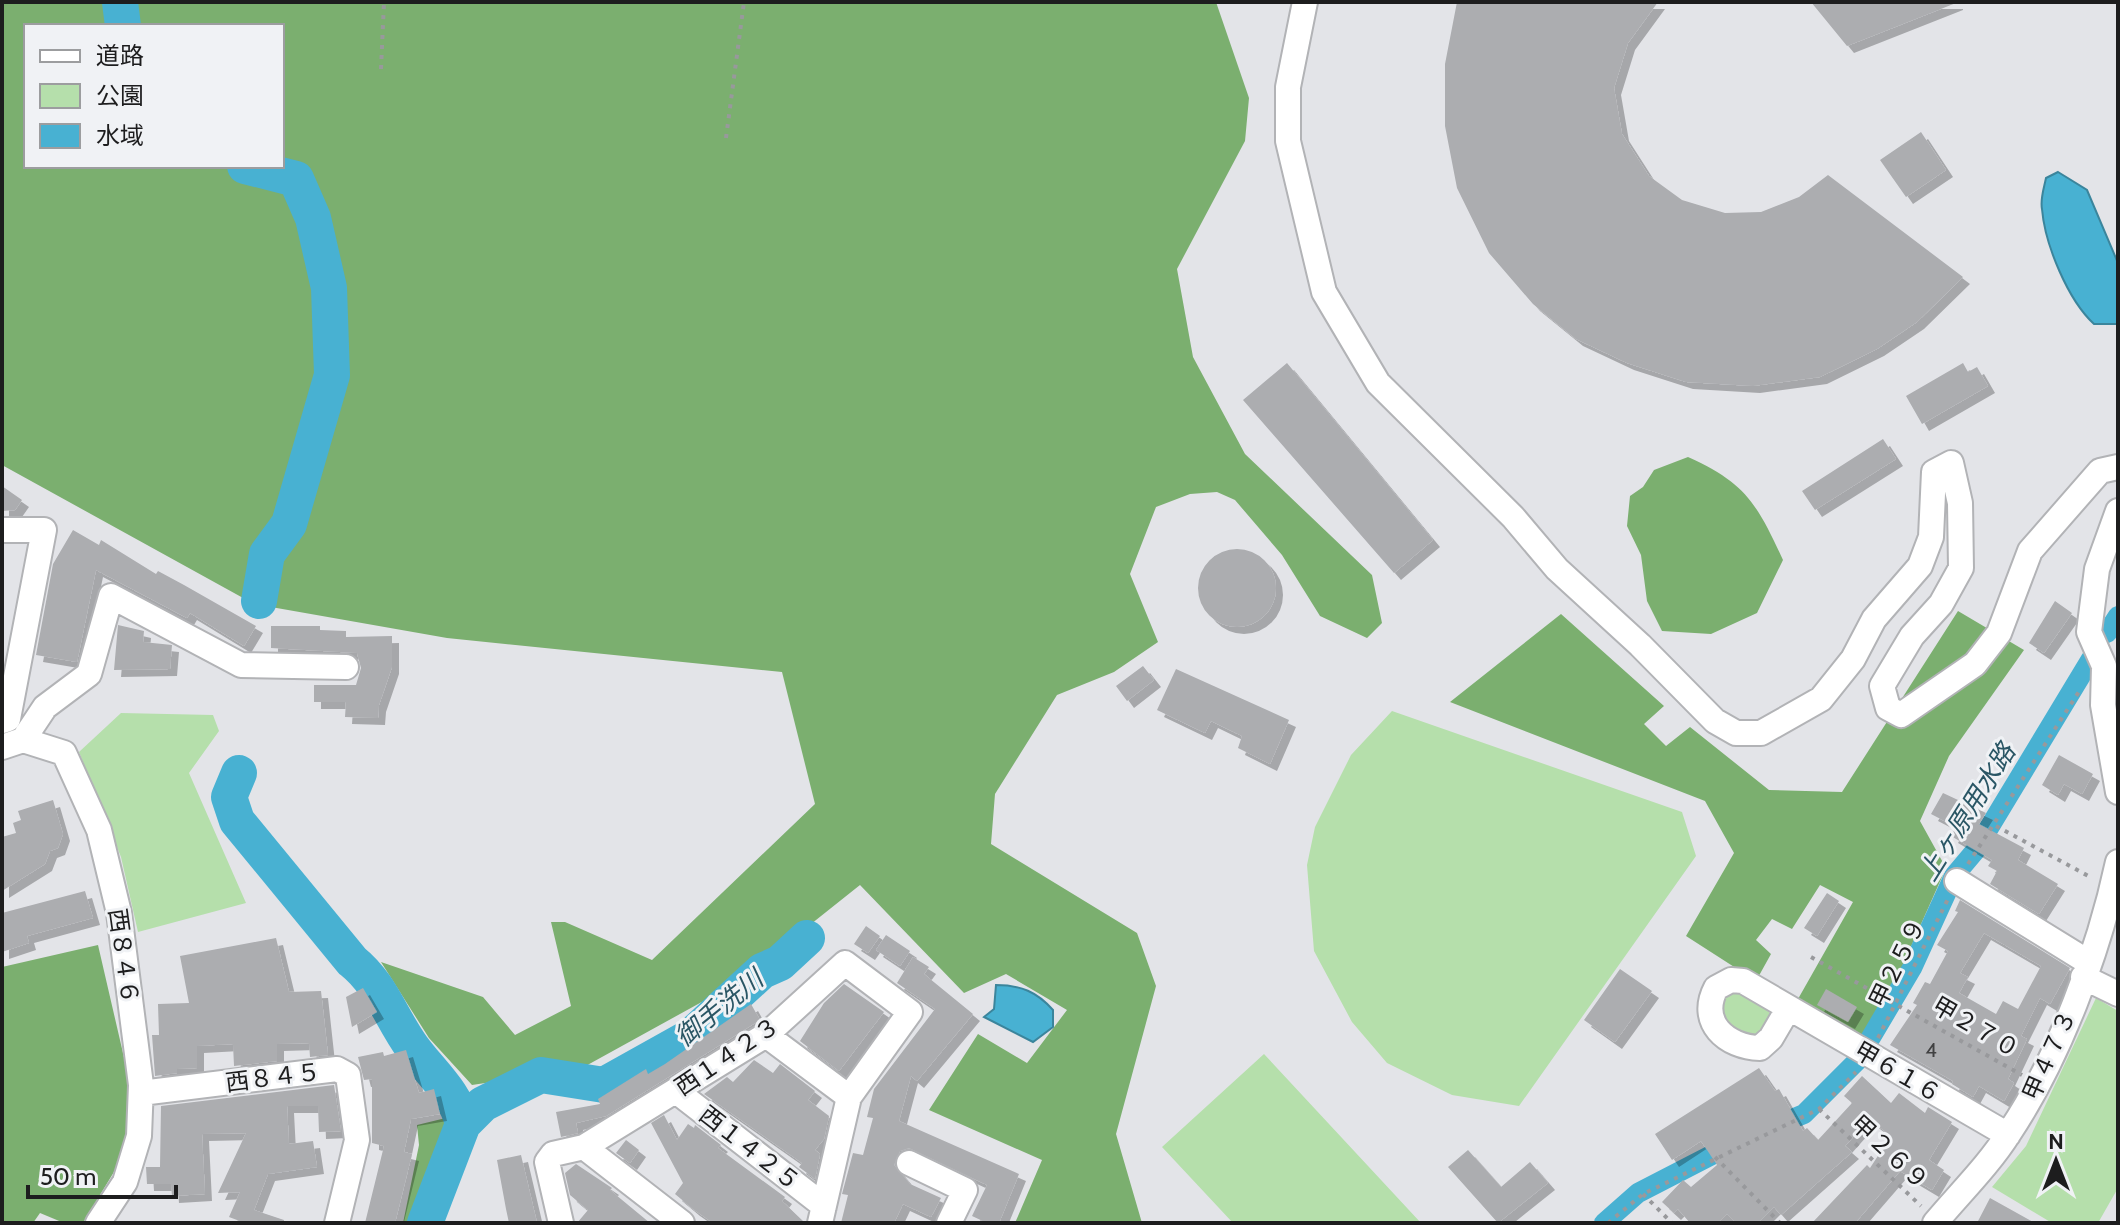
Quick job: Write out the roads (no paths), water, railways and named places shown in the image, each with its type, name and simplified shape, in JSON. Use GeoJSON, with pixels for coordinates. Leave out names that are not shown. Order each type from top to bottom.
{"type":"FeatureCollection","features":[{"type":"Feature","properties":{"kind":"street"},"geometry":{"type":"LineString","coordinates":[[1305,2],[1288,87],[1288,141],[1324,292],[1378,383],[1513,517],[1557,569],[1640,645],[1697,704],[1736,733],[1761,733],[1787,721],[1821,699],[1853,659],[1874,619],[1920,566],[1931,537],[1934,472],[1951,463],[1960,503],[1961,568],[1941,604],[1912,636],[1882,686],[1888,708],[1901,715],[1975,664],[1999,633],[2030,551],[2100,471],[2118,467]]}},
{"type":"Feature","properties":{"kind":"street"},"geometry":{"type":"LineString","coordinates":[[2118,511],[2097,569],[2089,632],[2111,656],[2103,705],[2118,792]]}},
{"type":"Feature","properties":{"kind":"street"},"geometry":{"type":"LineString","coordinates":[[2,530],[44,530],[11,646],[8,719],[2,721]]}},
{"type":"Feature","properties":{"kind":"street"},"geometry":{"type":"LineString","coordinates":[[12,743],[45,707],[89,674],[111,596],[241,665],[346,667]]}},
{"type":"Feature","properties":{"kind":"street","name":"西８４６"},"geometry":{"type":"LineString","coordinates":[[12,743],[64,753],[99,830],[119,913],[141,1093],[139,1136],[125,1182],[98,1223]]}},
{"type":"Feature","properties":{"kind":"street","name":"甲４７３"},"geometry":{"type":"LineString","coordinates":[[1943,1217],[2008,1135],[2037,1084],[2086,969],[2118,862]]}},
{"type":"Feature","properties":{"kind":"street"},"geometry":{"type":"LineString","coordinates":[[1957,881],[2118,994]]}},
{"type":"Feature","properties":{"kind":"street","name":"西１４２３"},"geometry":{"type":"LineString","coordinates":[[561,1223],[547,1162],[553,1154],[584,1147],[766,1035],[845,963],[910,1012],[849,1097],[822,1214]]}},
{"type":"Feature","properties":{"kind":"street","name":"甲６１６"},"geometry":{"type":"LineString","coordinates":[[1788,1009],[2008,1135]]}},
{"type":"Feature","properties":{"kind":"street"},"geometry":{"type":"LineString","coordinates":[[766,1035],[849,1097]]}},
{"type":"Feature","properties":{"kind":"street","name":"西８４５"},"geometry":{"type":"LineString","coordinates":[[141,1093],[337,1069],[348,1075],[357,1140],[337,1223]]}},
{"type":"Feature","properties":{"kind":"street","name":"西１４２５"},"geometry":{"type":"LineString","coordinates":[[676,1091],[822,1214]]}},
{"type":"Feature","properties":{"kind":"street"},"geometry":{"type":"LineString","coordinates":[[584,1147],[682,1223]]}},
{"type":"Feature","properties":{"kind":"street"},"geometry":{"type":"LineString","coordinates":[[909,1163],[965,1190],[949,1223]]}},
{"type":"Feature","properties":{"kind":"water"},"geometry":{"type":"Polygon","coordinates":[[[2058,172],[2087,190],[2118,263],[2118,324],[2094,324],[2075,301],[2059,271],[2044,223],[2042,201],[2046,178],[2058,172]]]}},
{"type":"Feature","properties":{"kind":"water"},"geometry":{"type":"Polygon","coordinates":[[[996,985],[1021,988],[1041,998],[1053,1010],[1053,1027],[1033,1042],[984,1017],[994,1009],[996,985]]]}},
{"type":"Feature","properties":{"kind":"waterway"},"geometry":{"type":"LineString","coordinates":[[120,2],[123,24]]}},
{"type":"Feature","properties":{"kind":"waterway"},"geometry":{"type":"LineString","coordinates":[[253,168],[296,179],[313,218],[329,288],[332,375],[289,524],[267,554],[259,601]]}},
{"type":"Feature","properties":{"kind":"waterway","name":"上ヶ原用水路"},"geometry":{"type":"LineString","coordinates":[[2107,633],[2118,616]]}},
{"type":"Feature","properties":{"kind":"waterway","name":"上ヶ原用水路"},"geometry":{"type":"LineString","coordinates":[[1870,1039],[1912,968],[1954,876],[1975,851],[2091,659]]}},
{"type":"Feature","properties":{"kind":"waterway"},"geometry":{"type":"LineString","coordinates":[[239,773],[229,797],[237,821],[371,980],[412,1047],[455,1102],[463,1124]]}},
{"type":"Feature","properties":{"kind":"waterway","name":"御手洗川"},"geometry":{"type":"LineString","coordinates":[[425,1223],[463,1124],[483,1104],[541,1075],[604,1085],[690,1037],[762,971],[780,963],[807,938]]}},
{"type":"Feature","properties":{"kind":"waterway","name":"上ヶ原用水路"},"geometry":{"type":"LineString","coordinates":[[1770,1128],[1804,1114],[1860,1058]]}},
{"type":"Feature","properties":{"kind":"waterway","name":"上ヶ原用水路"},"geometry":{"type":"LineString","coordinates":[[1604,1223],[1638,1193],[1733,1144]]}}]}
